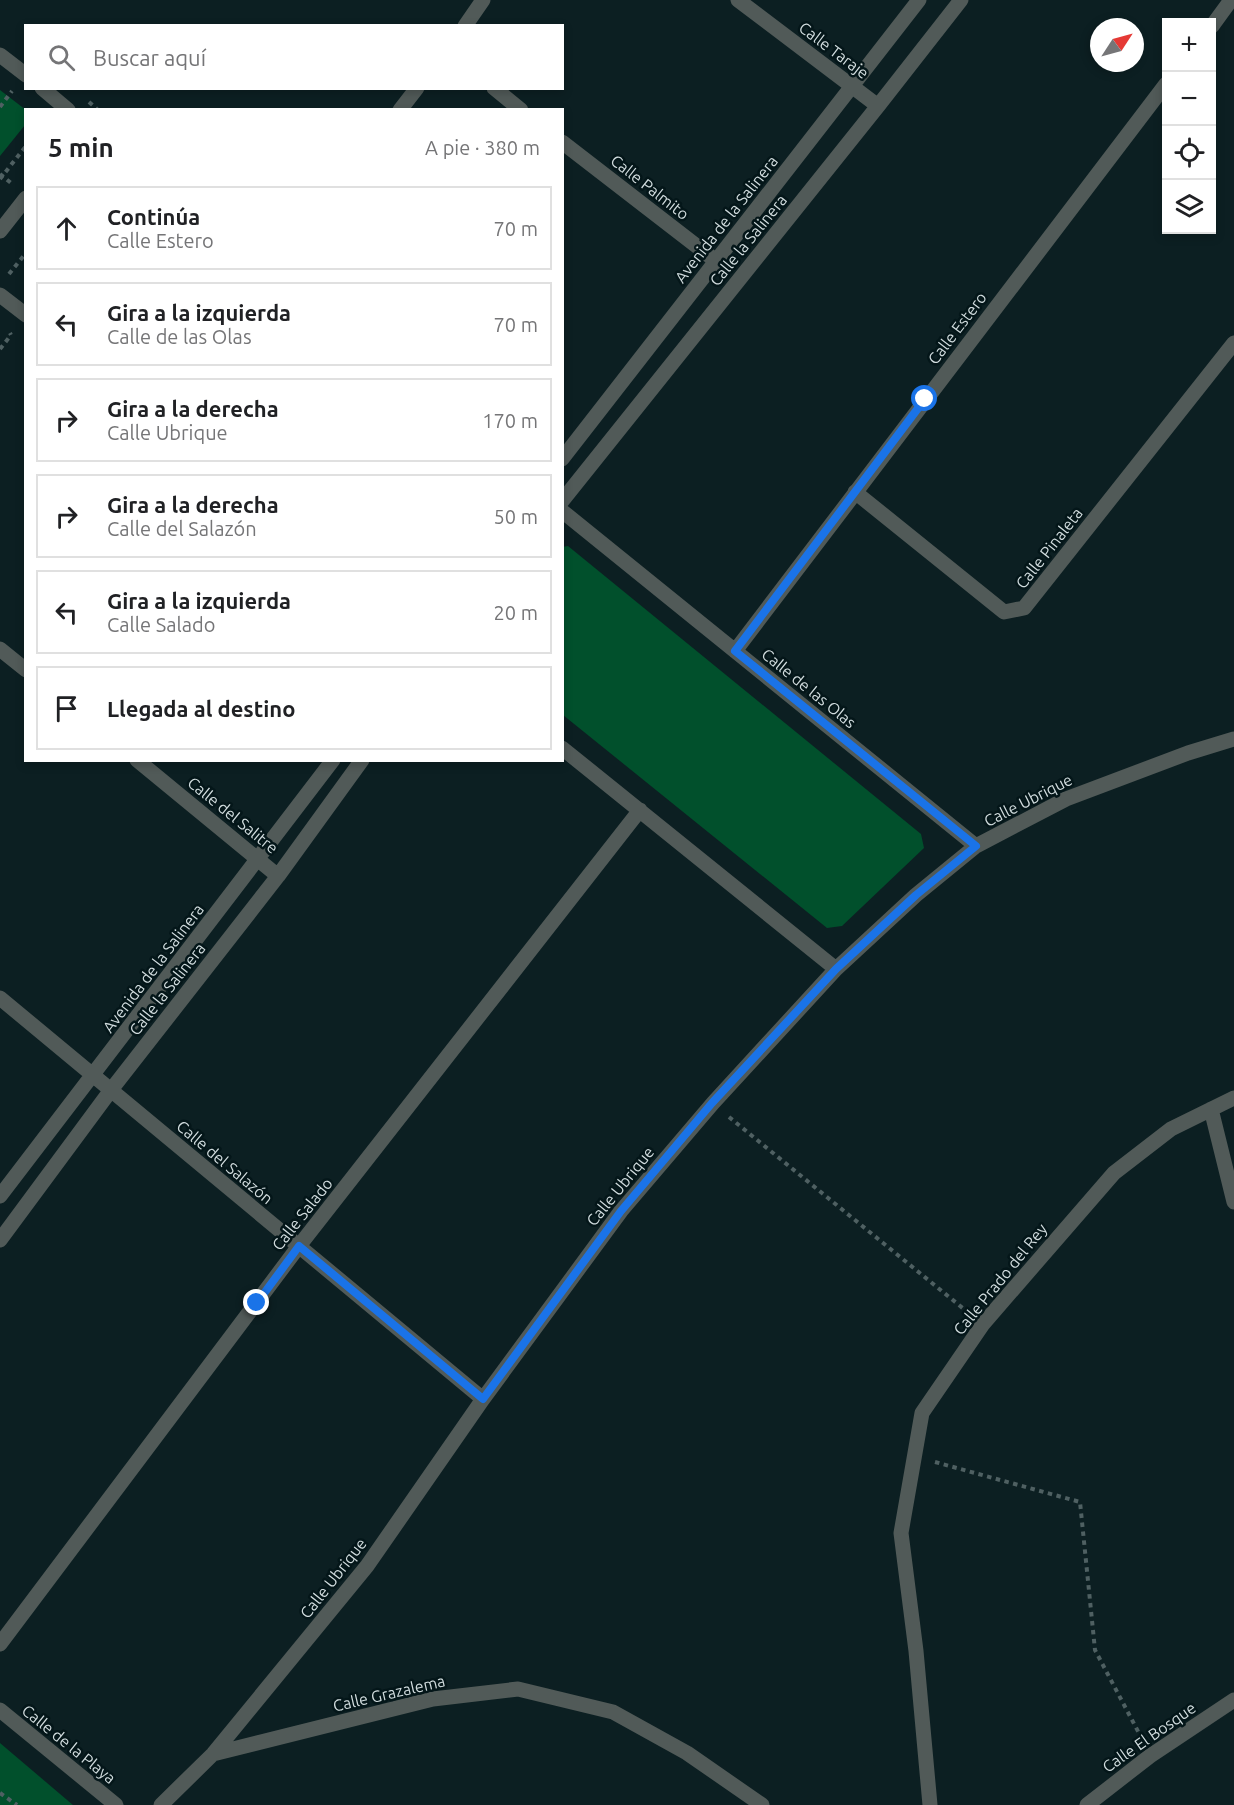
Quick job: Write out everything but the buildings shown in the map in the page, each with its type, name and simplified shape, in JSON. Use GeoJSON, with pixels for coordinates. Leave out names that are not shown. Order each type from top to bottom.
{"type":"FeatureCollection","features":[{"type":"Feature","properties":{"kind":"street"},"geometry":{"type":"LineString","coordinates":[[466,24],[483,0]]}},
{"type":"Feature","properties":{"kind":"street","name":"Calle Taraje"},"geometry":{"type":"LineString","coordinates":[[738,0],[879,106]]}},
{"type":"Feature","properties":{"kind":"street","name":"Avenida de la Salinera"},"geometry":{"type":"LineString","coordinates":[[564,456],[919,0]]}},
{"type":"Feature","properties":{"kind":"street","name":"Calle la Salinera"},"geometry":{"type":"LineString","coordinates":[[564,499],[879,106],[961,0]]}},
{"type":"Feature","properties":{"kind":"street"},"geometry":{"type":"LineString","coordinates":[[1216,21],[1231,0]]}},
{"type":"Feature","properties":{"kind":"street"},"geometry":{"type":"LineString","coordinates":[[0,55],[24,73]]}},
{"type":"Feature","properties":{"kind":"street"},"geometry":{"type":"LineString","coordinates":[[44,90],[66,108]]}},
{"type":"Feature","properties":{"kind":"street"},"geometry":{"type":"LineString","coordinates":[[402,108],[415,90]]}},
{"type":"Feature","properties":{"kind":"street"},"geometry":{"type":"LineString","coordinates":[[496,90],[519,108]]}},
{"type":"Feature","properties":{"kind":"street","name":"Calle Estero"},"geometry":{"type":"LineString","coordinates":[[735,651],[1162,91]]}},
{"type":"Feature","properties":{"kind":"street","name":"Calle Palmito"},"geometry":{"type":"LineString","coordinates":[[564,143],[716,261]]}},
{"type":"Feature","properties":{"kind":"street"},"geometry":{"type":"LineString","coordinates":[[0,231],[24,201]]}},
{"type":"Feature","properties":{"kind":"street"},"geometry":{"type":"LineString","coordinates":[[0,295],[24,313]]}},
{"type":"Feature","properties":{"kind":"street","name":"Calle Pinaleta"},"geometry":{"type":"LineString","coordinates":[[855,492],[1004,612],[1024,608],[1234,343]]}},
{"type":"Feature","properties":{"kind":"street","name":"Calle de las Olas"},"geometry":{"type":"LineString","coordinates":[[564,513],[976,846]]}},
{"type":"Feature","properties":{"kind":"street"},"geometry":{"type":"LineString","coordinates":[[0,649],[24,668]]}},
{"type":"Feature","properties":{"kind":"street","name":"Calle Ubrique"},"geometry":{"type":"LineString","coordinates":[[161,1805],[213,1754],[367,1566],[483,1399],[621,1211],[712,1103],[836,969],[916,895],[976,846],[1065,799],[1188,753],[1234,739]]}},
{"type":"Feature","properties":{"kind":"street"},"geometry":{"type":"LineString","coordinates":[[564,750],[836,969]]}},
{"type":"Feature","properties":{"kind":"street","name":"Calle del Salitre"},"geometry":{"type":"LineString","coordinates":[[139,762],[278,876]]}},
{"type":"Feature","properties":{"kind":"street","name":"Avenida de la Salinera"},"geometry":{"type":"LineString","coordinates":[[0,1196],[331,762]]}},
{"type":"Feature","properties":{"kind":"street","name":"Calle la Salinera"},"geometry":{"type":"LineString","coordinates":[[0,1240],[111,1090],[278,876],[361,762]]}},
{"type":"Feature","properties":{"kind":"street","name":"Calle Salado"},"geometry":{"type":"LineString","coordinates":[[0,1644],[299,1246],[640,810]]}},
{"type":"Feature","properties":{"kind":"street","name":"Calle del Salazón"},"geometry":{"type":"LineString","coordinates":[[0,998],[483,1399]]}},
{"type":"Feature","properties":{"kind":"street","name":"Calle Prado del Rey"},"geometry":{"type":"LineString","coordinates":[[930,1805],[916,1651],[901,1533],[922,1413],[983,1324],[1114,1173],[1172,1129],[1234,1098]]}},
{"type":"Feature","properties":{"kind":"street"},"geometry":{"type":"LineString","coordinates":[[1211,1109],[1234,1202]]}},
{"type":"Feature","properties":{"kind":"street","name":"Calle Grazalema"},"geometry":{"type":"LineString","coordinates":[[213,1754],[433,1699],[518,1689],[613,1712],[687,1753],[762,1805]]}},
{"type":"Feature","properties":{"kind":"street","name":"Calle El Bosque"},"geometry":{"type":"LineString","coordinates":[[1087,1805],[1150,1756],[1234,1700]]}},
{"type":"Feature","properties":{"kind":"street","name":"Calle de la Playa"},"geometry":{"type":"LineString","coordinates":[[0,1710],[116,1805]]}},
{"type":"Feature","properties":{"kind":"path"},"geometry":{"type":"LineString","coordinates":[[0,179],[24,149]]}},
{"type":"Feature","properties":{"kind":"path"},"geometry":{"type":"LineString","coordinates":[[8,276],[24,256]]}},
{"type":"Feature","properties":{"kind":"path"},"geometry":{"type":"LineString","coordinates":[[0,349],[11,334],[6,330]]}},
{"type":"Feature","properties":{"kind":"path"},"geometry":{"type":"LineString","coordinates":[[712,1103],[983,1324]]}},
{"type":"Feature","properties":{"kind":"path"},"geometry":{"type":"LineString","coordinates":[[914,1456],[1080,1502],[1095,1650],[1150,1756]]}},
{"type":"Feature","properties":{"kind":"path"},"geometry":{"type":"LineString","coordinates":[[0,1793],[17,1805]]}},
{"type":"Feature","properties":{"kind":"green space"},"geometry":{"type":"Polygon","coordinates":[[[0,90],[24,108],[24,126],[0,156],[0,90]]]}},
{"type":"Feature","properties":{"kind":"green space"},"geometry":{"type":"Polygon","coordinates":[[[568,546],[921,834],[924,848],[842,926],[827,928],[564,716],[564,547],[568,546]]]}},
{"type":"Feature","properties":{"kind":"green space"},"geometry":{"type":"Polygon","coordinates":[[[0,1743],[73,1805],[0,1805],[0,1743]]]}},
{"type":"Feature","properties":{"kind":"route"},"geometry":{"type":"LineString","coordinates":[[257,1303],[299,1246],[483,1399],[621,1211],[712,1103],[836,969],[916,895],[976,846],[735,651],[925,399]]}}]}
